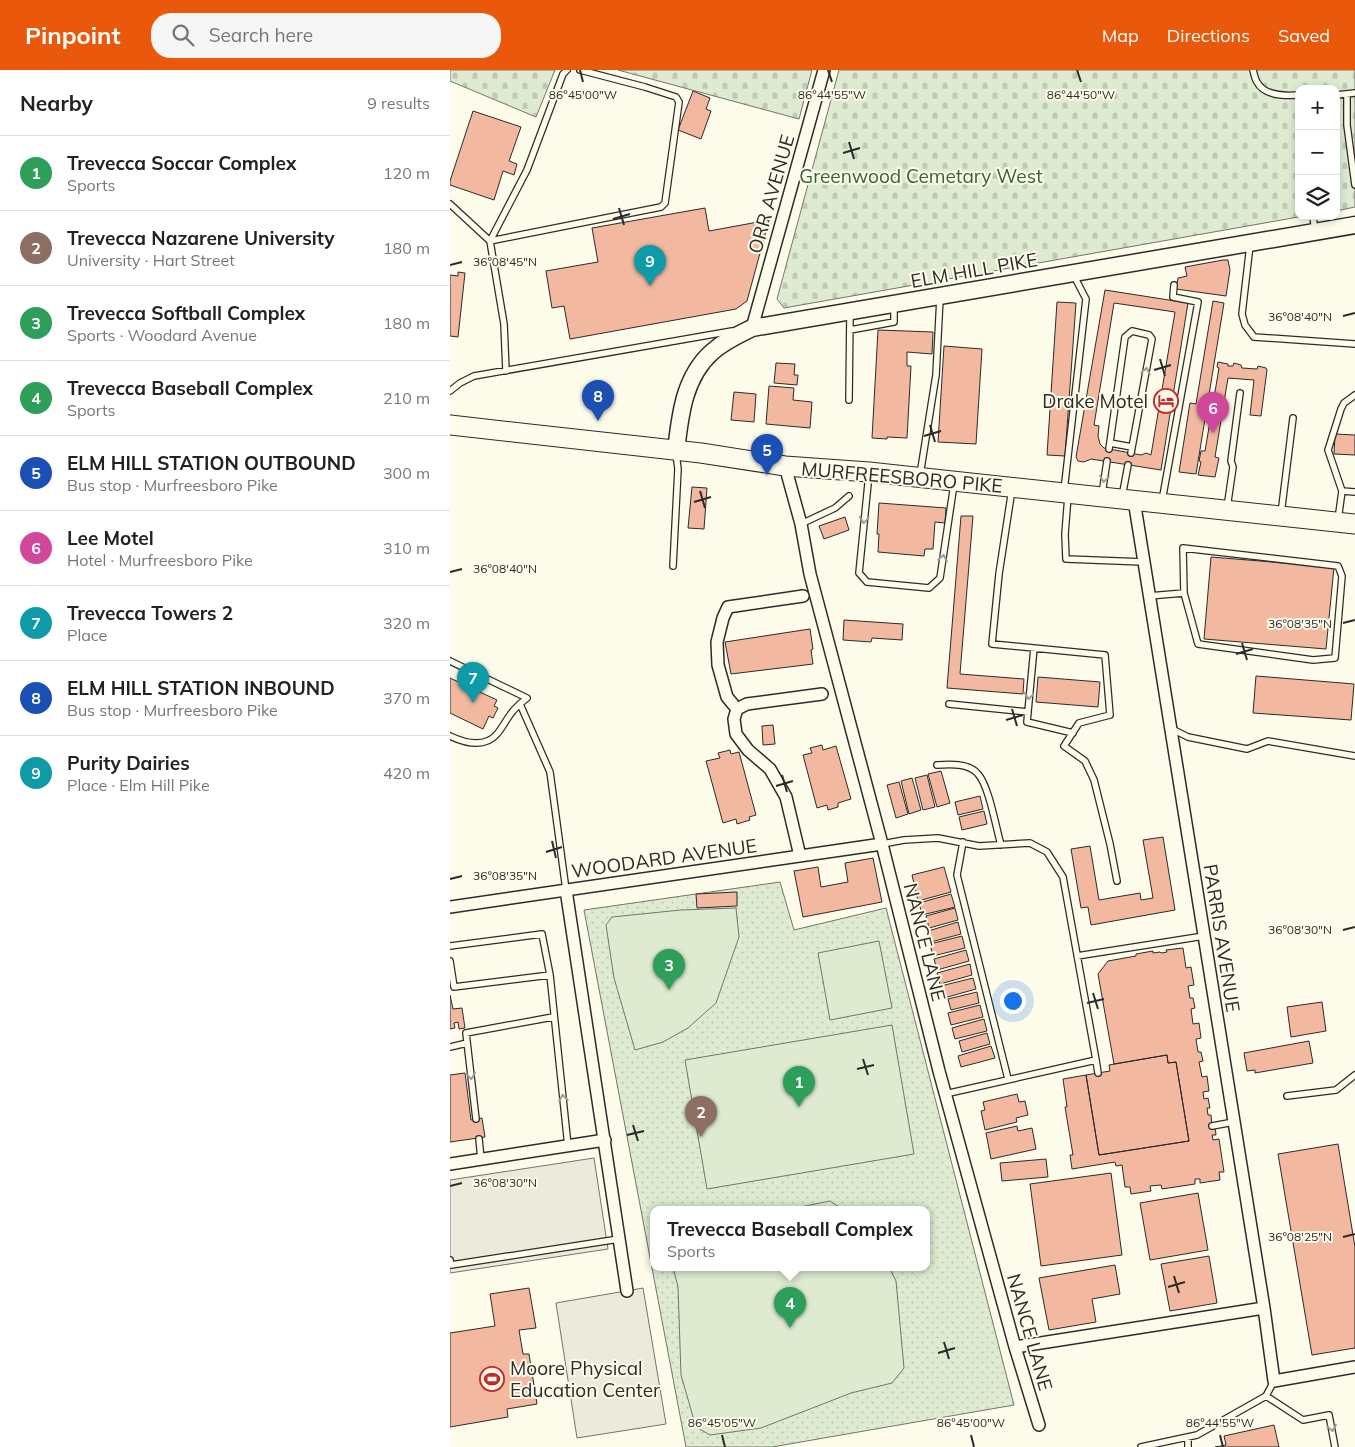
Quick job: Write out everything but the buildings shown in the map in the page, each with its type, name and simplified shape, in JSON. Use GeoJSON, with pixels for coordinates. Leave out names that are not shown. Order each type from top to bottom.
{"type":"FeatureCollection","features":[{"type":"Feature","properties":{"kind":"main road","name":"ELM HILL PIKE"},"geometry":{"type":"LineString","coordinates":[[676,451],[688,386],[698,369],[712,352],[730,339],[752,328],[940,296],[1076,281],[1250,243],[1314,224],[1355,225]]}},
{"type":"Feature","properties":{"kind":"main road","name":"MURFREESBORO PIKE"},"geometry":{"type":"LineString","coordinates":[[450,425],[676,451],[785,466],[920,477],[1346,523]]}},
{"type":"Feature","properties":{"kind":"street","name":"ORR AVENUE"},"geometry":{"type":"LineString","coordinates":[[752,328],[824,70]]}},
{"type":"Feature","properties":{"kind":"street","name":"NANCE LANE"},"geometry":{"type":"LineString","coordinates":[[785,466],[801,524],[810,574],[882,844],[945,1094],[1015,1347],[1039,1425]]}},
{"type":"Feature","properties":{"kind":"street","name":"PARRIS AVENUE"},"geometry":{"type":"LineString","coordinates":[[1128,500],[1144,562],[1274,1380]]}},
{"type":"Feature","properties":{"kind":"street"},"geometry":{"type":"LineString","coordinates":[[737,709],[727,698],[718,665],[717,642],[728,607],[803,596]]}},
{"type":"Feature","properties":{"kind":"street"},"geometry":{"type":"LineString","coordinates":[[800,856],[786,797],[770,769],[748,750],[736,734],[734,719],[737,709],[747,704],[822,694]]}},
{"type":"Feature","properties":{"kind":"street","name":"WOODARD AVENUE"},"geometry":{"type":"LineString","coordinates":[[450,907],[882,844]]}},
{"type":"Feature","properties":{"kind":"street"},"geometry":{"type":"LineString","coordinates":[[566,890],[627,1291]]}},
{"type":"Feature","properties":{"kind":"street"},"geometry":{"type":"LineString","coordinates":[[450,1164],[604,1140]]}},
{"type":"Feature","properties":{"kind":"street"},"geometry":{"type":"LineString","coordinates":[[1015,1347],[1264,1308]]}},
{"type":"Feature","properties":{"kind":"street"},"geometry":{"type":"LineString","coordinates":[[1274,1380],[1355,1367]]}},
{"type":"Feature","properties":{"kind":"lane"},"geometry":{"type":"LineString","coordinates":[[506,371],[504,324],[490,240],[527,170],[563,74],[567,70]]}},
{"type":"Feature","properties":{"kind":"lane"},"geometry":{"type":"LineString","coordinates":[[490,240],[661,207],[665,203],[679,102],[676,97],[580,70]]}},
{"type":"Feature","properties":{"kind":"lane"},"geometry":{"type":"LineString","coordinates":[[1253,70],[1256,82],[1260,87],[1277,95],[1295,96]]}},
{"type":"Feature","properties":{"kind":"lane"},"geometry":{"type":"LineString","coordinates":[[1340,94],[1355,93]]}},
{"type":"Feature","properties":{"kind":"lane"},"geometry":{"type":"LineString","coordinates":[[1347,94],[1347,125],[1355,185]]}},
{"type":"Feature","properties":{"kind":"lane"},"geometry":{"type":"LineString","coordinates":[[450,204],[490,240]]}},
{"type":"Feature","properties":{"kind":"lane"},"geometry":{"type":"LineString","coordinates":[[1250,243],[1242,314],[1246,325],[1254,337],[1355,344]]}},
{"type":"Feature","properties":{"kind":"lane"},"geometry":{"type":"LineString","coordinates":[[1076,281],[1086,299],[1066,493],[1066,559],[1144,562]]}},
{"type":"Feature","properties":{"kind":"lane"},"geometry":{"type":"LineString","coordinates":[[1161,503],[1198,302],[1173,297],[1174,285]]}},
{"type":"Feature","properties":{"kind":"lane"},"geometry":{"type":"LineString","coordinates":[[920,477],[936,375],[940,296]]}},
{"type":"Feature","properties":{"kind":"lane"},"geometry":{"type":"LineString","coordinates":[[850,330],[894,322],[894,304]]}},
{"type":"Feature","properties":{"kind":"lane"},"geometry":{"type":"LineString","coordinates":[[849,400],[850,311]]}},
{"type":"Feature","properties":{"kind":"lane"},"geometry":{"type":"LineString","coordinates":[[450,391],[474,376],[752,328]]}},
{"type":"Feature","properties":{"kind":"lane"},"geometry":{"type":"LineString","coordinates":[[1132,331],[1149,335],[1152,339],[1132,450],[1109,446],[1124,337],[1132,331]]}},
{"type":"Feature","properties":{"kind":"lane"},"geometry":{"type":"LineString","coordinates":[[1227,510],[1240,393]]}},
{"type":"Feature","properties":{"kind":"lane"},"geometry":{"type":"LineString","coordinates":[[1346,523],[1342,491],[1328,450],[1341,409],[1344,403],[1355,395]]}},
{"type":"Feature","properties":{"kind":"lane"},"geometry":{"type":"LineString","coordinates":[[1281,516],[1292,418]]}},
{"type":"Feature","properties":{"kind":"lane"},"geometry":{"type":"LineString","coordinates":[[673,566],[678,469],[676,451]]}},
{"type":"Feature","properties":{"kind":"lane"},"geometry":{"type":"LineString","coordinates":[[1102,497],[1107,461]]}},
{"type":"Feature","properties":{"kind":"lane"},"geometry":{"type":"LineString","coordinates":[[1128,465],[1128,500]]}},
{"type":"Feature","properties":{"kind":"lane"},"geometry":{"type":"LineString","coordinates":[[869,472],[859,573],[867,582],[930,588],[940,578],[955,481]]}},
{"type":"Feature","properties":{"kind":"lane"},"geometry":{"type":"LineString","coordinates":[[1012,487],[999,574],[992,644],[1105,654],[1110,715],[1080,723],[1064,746],[1085,761],[1094,780],[1110,844],[1117,882]]}},
{"type":"Feature","properties":{"kind":"lane"},"geometry":{"type":"LineString","coordinates":[[1342,491],[1355,492]]}},
{"type":"Feature","properties":{"kind":"lane"},"geometry":{"type":"LineString","coordinates":[[801,524],[835,508],[849,496]]}},
{"type":"Feature","properties":{"kind":"lane"},"geometry":{"type":"LineString","coordinates":[[1183,548],[1338,566],[1342,576],[1335,658],[1313,660],[1198,644],[1184,593],[1183,548]]}},
{"type":"Feature","properties":{"kind":"lane"},"geometry":{"type":"LineString","coordinates":[[1149,596],[1184,593]]}},
{"type":"Feature","properties":{"kind":"lane"},"geometry":{"type":"LineString","coordinates":[[1034,648],[1027,722],[1073,733]]}},
{"type":"Feature","properties":{"kind":"lane"},"geometry":{"type":"LineString","coordinates":[[450,662],[527,698],[513,711],[497,735],[485,742],[475,743],[450,736]]}},
{"type":"Feature","properties":{"kind":"lane"},"geometry":{"type":"LineString","coordinates":[[520,704],[550,772],[566,890]]}},
{"type":"Feature","properties":{"kind":"lane"},"geometry":{"type":"LineString","coordinates":[[950,704],[1028,712]]}},
{"type":"Feature","properties":{"kind":"lane"},"geometry":{"type":"LineString","coordinates":[[1170,728],[1188,737],[1247,749],[1268,741],[1355,756]]}},
{"type":"Feature","properties":{"kind":"lane"},"geometry":{"type":"LineString","coordinates":[[937,765],[965,766],[978,772],[984,784],[1001,845]]}},
{"type":"Feature","properties":{"kind":"lane"},"geometry":{"type":"LineString","coordinates":[[882,844],[904,840],[938,838],[979,846],[1030,843],[1047,852],[1063,876],[1098,1073]]}},
{"type":"Feature","properties":{"kind":"lane"},"geometry":{"type":"LineString","coordinates":[[963,842],[957,875],[1008,1079]]}},
{"type":"Feature","properties":{"kind":"lane"},"geometry":{"type":"LineString","coordinates":[[450,946],[542,934],[550,975],[568,1146]]}},
{"type":"Feature","properties":{"kind":"lane"},"geometry":{"type":"LineString","coordinates":[[1077,956],[1204,936]]}},
{"type":"Feature","properties":{"kind":"lane"},"geometry":{"type":"LineString","coordinates":[[450,961],[452,988],[550,975]]}},
{"type":"Feature","properties":{"kind":"lane"},"geometry":{"type":"LineString","coordinates":[[476,1119],[466,1032],[554,1017]]}},
{"type":"Feature","properties":{"kind":"lane"},"geometry":{"type":"LineString","coordinates":[[450,1047],[467,1044]]}},
{"type":"Feature","properties":{"kind":"lane"},"geometry":{"type":"LineString","coordinates":[[945,1094],[1096,1060]]}},
{"type":"Feature","properties":{"kind":"lane"},"geometry":{"type":"LineString","coordinates":[[1287,1096],[1336,1090],[1355,1075]]}},
{"type":"Feature","properties":{"kind":"lane"},"geometry":{"type":"LineString","coordinates":[[1212,1126],[1234,1122]]}},
{"type":"Feature","properties":{"kind":"lane"},"geometry":{"type":"LineString","coordinates":[[479,1139],[481,1159]]}},
{"type":"Feature","properties":{"kind":"lane"},"geometry":{"type":"LineString","coordinates":[[450,1260],[451,1265],[619,1239]]}},
{"type":"Feature","properties":{"kind":"lane"},"geometry":{"type":"LineString","coordinates":[[1141,1447],[1197,1435],[1266,1396],[1274,1380]]}},
{"type":"Feature","properties":{"kind":"lane"},"geometry":{"type":"LineString","coordinates":[[1266,1396],[1303,1420],[1329,1416],[1335,1447]]}},
{"type":"Feature","properties":{"kind":"lane"},"geometry":{"type":"LineString","coordinates":[[1188,1437],[1188,1447]]}},
{"type":"Feature","properties":{"kind":"green space"},"geometry":{"type":"Polygon","coordinates":[[[450,70],[555,70],[536,117],[450,81],[450,70]]]}},
{"type":"Feature","properties":{"kind":"green space"},"geometry":{"type":"Polygon","coordinates":[[[618,70],[812,70],[799,119],[618,70]]]}},
{"type":"Feature","properties":{"kind":"green space","name":"Greenwood Cemetary West"},"geometry":{"type":"Polygon","coordinates":[[[839,70],[1355,70],[1355,207],[1340,210],[1340,85],[1295,85],[1295,218],[784,308],[777,299],[839,70]]]}},
{"type":"Feature","properties":{"kind":"green space"},"geometry":{"type":"Polygon","coordinates":[[[780,882],[794,930],[886,908],[1014,1405],[772,1447],[686,1447],[653,1271],[930,1271],[930,1206],[650,1206],[650,1257],[584,910],[780,882]]]}},
{"type":"Feature","properties":{"kind":"green space"},"geometry":{"type":"Polygon","coordinates":[[[736,908],[739,937],[716,1003],[688,1028],[663,1042],[635,1050],[614,978],[606,925],[612,917],[681,910],[736,908]]]}},
{"type":"Feature","properties":{"kind":"green space"},"geometry":{"type":"Polygon","coordinates":[[[879,941],[892,1008],[830,1020],[818,953],[879,941]]]}},
{"type":"Feature","properties":{"kind":"green space"},"geometry":{"type":"Polygon","coordinates":[[[892,1025],[914,1154],[707,1189],[685,1060],[892,1025]]]}},
{"type":"Feature","properties":{"kind":"green space"},"geometry":{"type":"Polygon","coordinates":[[[830,1201],[838,1206],[806,1206],[830,1201]]]}},
{"type":"Feature","properties":{"kind":"green space"},"geometry":{"type":"Polygon","coordinates":[[[674,1271],[891,1271],[896,1281],[904,1368],[892,1383],[851,1393],[761,1428],[710,1435],[696,1427],[681,1375],[678,1287],[674,1271]]]}},
{"type":"Feature","properties":{"kind":"shaded area"},"geometry":{"type":"Polygon","coordinates":[[[594,1158],[608,1249],[450,1273],[450,1180],[594,1158]]]}},
{"type":"Feature","properties":{"kind":"shaded area"},"geometry":{"type":"Polygon","coordinates":[[[643,1288],[666,1424],[577,1438],[556,1303],[643,1288]]]}},
{"type":"Feature","properties":{"kind":"place","name":"Purity Dairies"},"geometry":{"type":"Point","coordinates":[650,286]}},
{"type":"Feature","properties":{"kind":"place","name":"Drake Motel"},"geometry":{"type":"Point","coordinates":[1166,401]}},
{"type":"Feature","properties":{"kind":"place","name":"ELM HILL STATION INBOUND"},"geometry":{"type":"Point","coordinates":[598,421]}},
{"type":"Feature","properties":{"kind":"place","name":"Lee Motel"},"geometry":{"type":"Point","coordinates":[1213,433]}},
{"type":"Feature","properties":{"kind":"place","name":"ELM HILL STATION OUTBOUND"},"geometry":{"type":"Point","coordinates":[767,475]}},
{"type":"Feature","properties":{"kind":"place","name":"Trevecca Towers 2"},"geometry":{"type":"Point","coordinates":[473,703]}},
{"type":"Feature","properties":{"kind":"place","name":"Trevecca Softball Complex"},"geometry":{"type":"Point","coordinates":[669,990]}},
{"type":"Feature","properties":{"kind":"place","name":"Trevecca Soccar Complex"},"geometry":{"type":"Point","coordinates":[799,1107]}},
{"type":"Feature","properties":{"kind":"place","name":"Trevecca Nazarene University"},"geometry":{"type":"Point","coordinates":[701,1137]}},
{"type":"Feature","properties":{"kind":"place","name":"Trevecca Baseball Complex"},"geometry":{"type":"Point","coordinates":[790,1328]}},
{"type":"Feature","properties":{"kind":"place","name":"Moore Physical Education Center"},"geometry":{"type":"Point","coordinates":[492,1379]}}]}
